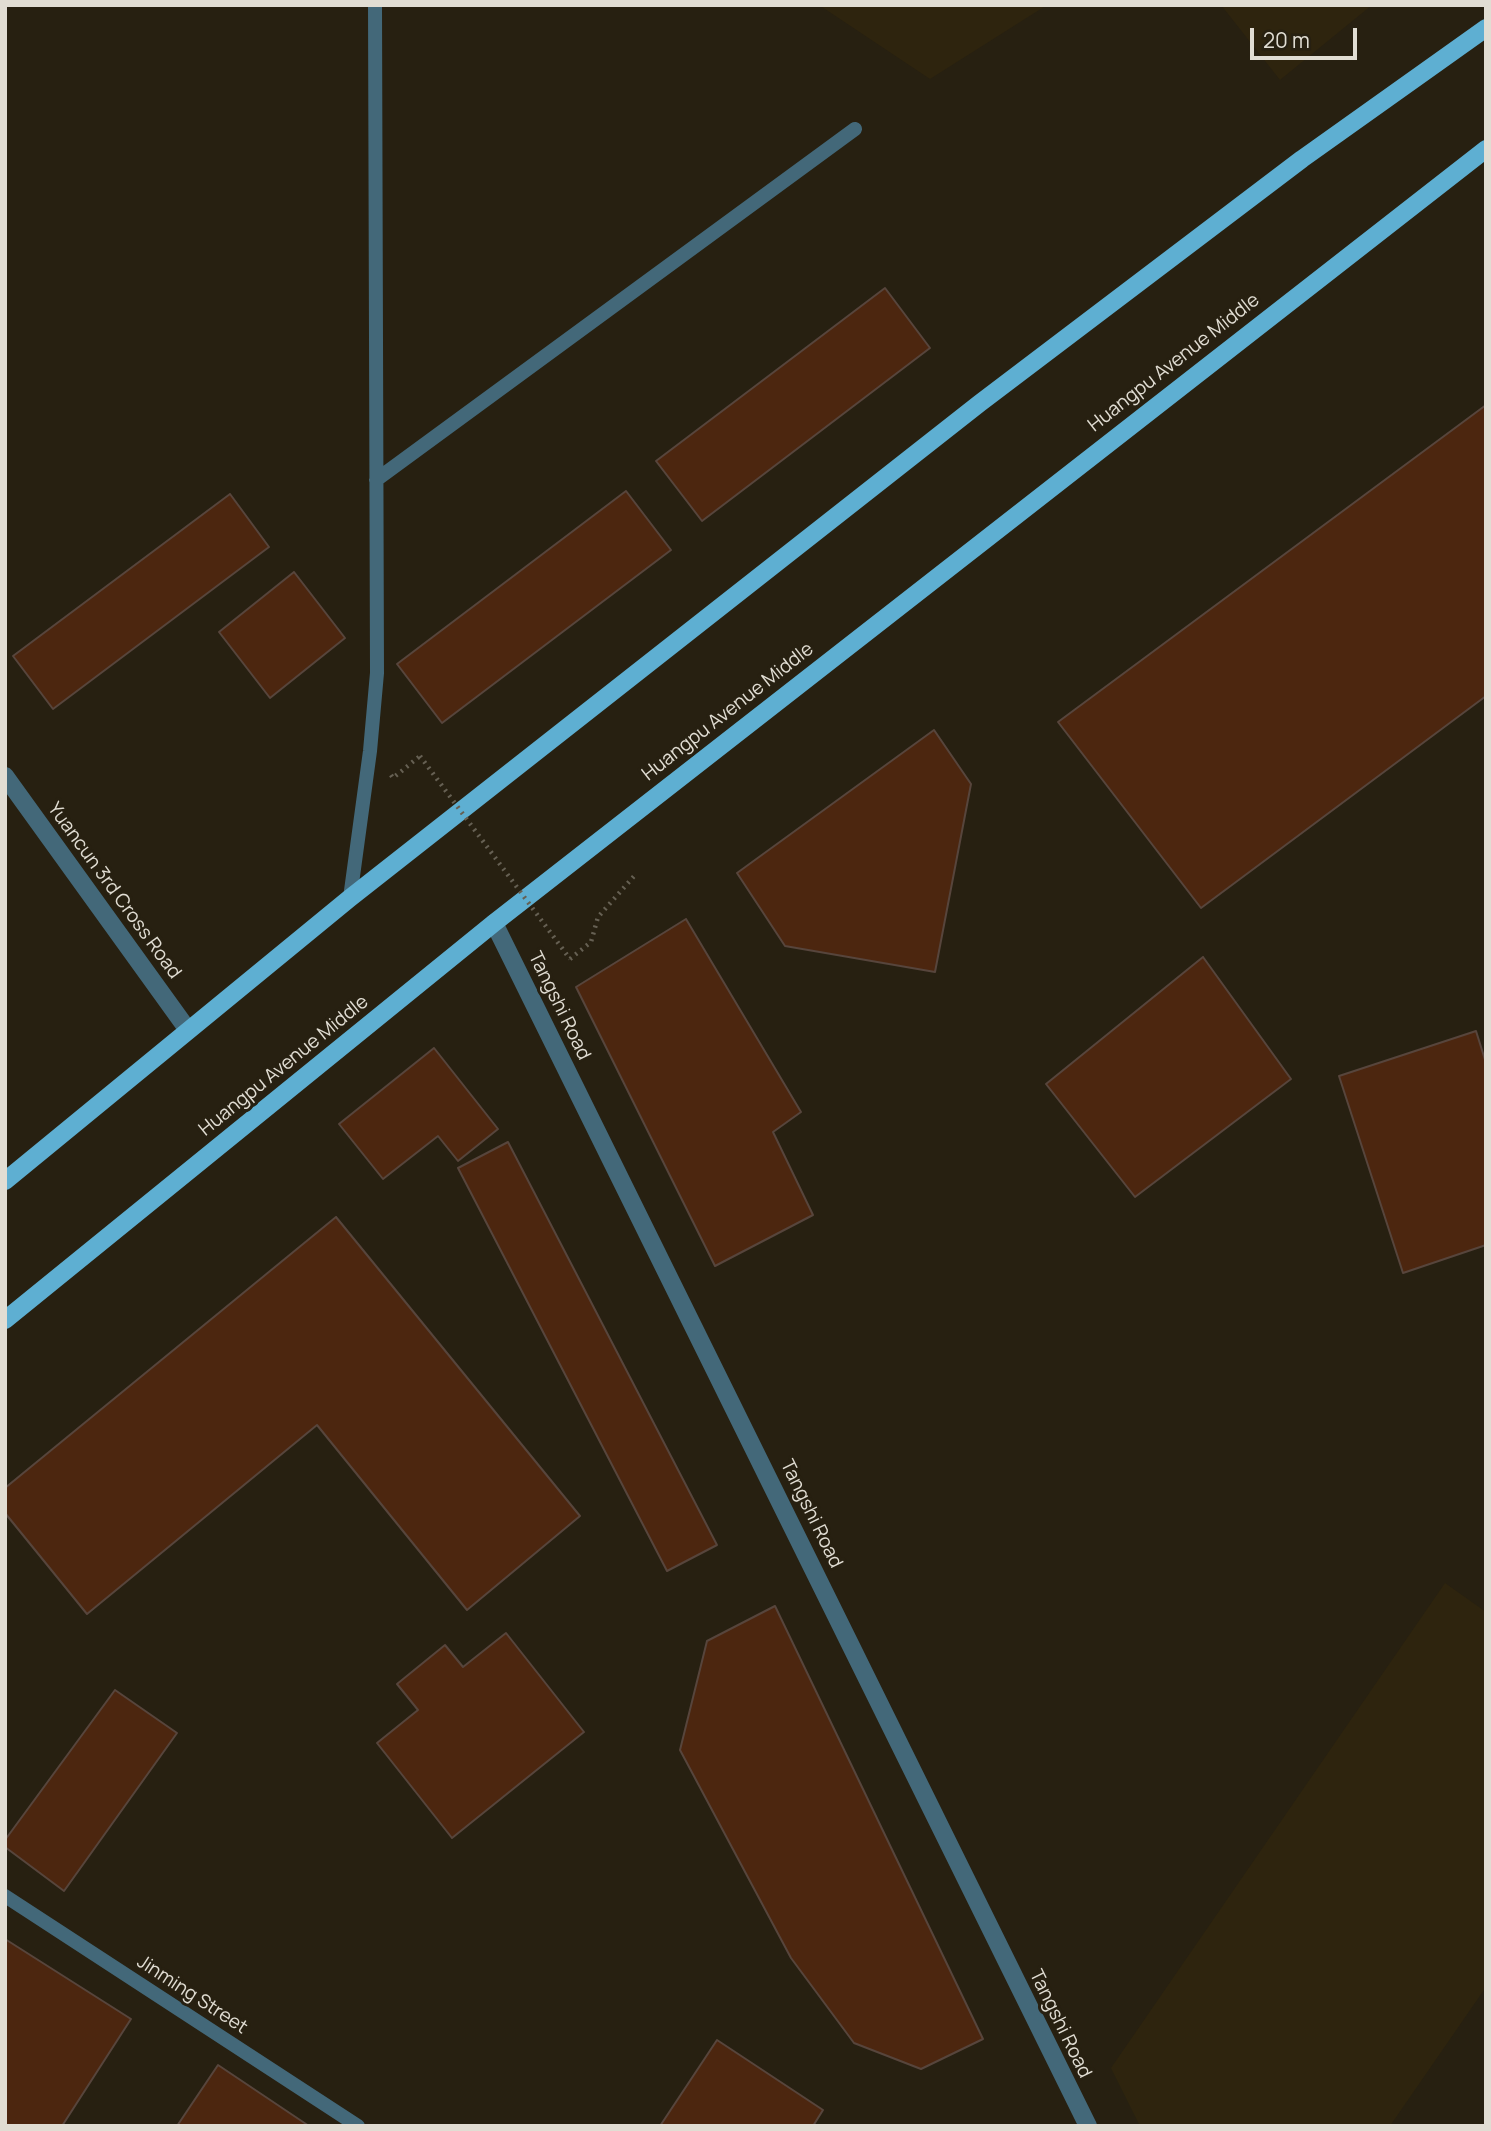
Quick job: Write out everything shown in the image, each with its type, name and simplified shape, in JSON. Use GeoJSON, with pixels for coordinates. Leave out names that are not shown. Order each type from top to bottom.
{"type":"FeatureCollection","features":[{"type":"Feature","properties":{"kind":"main road"},"geometry":{"type":"LineString","coordinates":[[5,1181],[350,898],[990,394],[1302,159],[1486,28]]}},
{"type":"Feature","properties":{"kind":"main road","name":"Huangpu Avenue Middle"},"geometry":{"type":"LineString","coordinates":[[5,1320],[494,923],[1053,484],[1486,149]]}},
{"type":"Feature","properties":{"kind":"street","name":"Yuancun 3rd Cross Road"},"geometry":{"type":"LineString","coordinates":[[5,776],[188,1030]]}},
{"type":"Feature","properties":{"kind":"street","name":"Tangshi Road"},"geometry":{"type":"LineString","coordinates":[[494,923],[1088,2126]]}},
{"type":"Feature","properties":{"kind":"lane"},"geometry":{"type":"LineString","coordinates":[[350,898],[370,751],[377,673],[375,5]]}},
{"type":"Feature","properties":{"kind":"lane"},"geometry":{"type":"LineString","coordinates":[[376,480],[855,129]]}},
{"type":"Feature","properties":{"kind":"lane","name":"Jinming Street"},"geometry":{"type":"LineString","coordinates":[[5,1896],[358,2126]]}},
{"type":"Feature","properties":{"kind":"path"},"geometry":{"type":"LineString","coordinates":[[420,756],[570,959],[591,942],[598,917],[635,875]]}},
{"type":"Feature","properties":{"kind":"shaded area"},"geometry":{"type":"Polygon","coordinates":[[[819,5],[1047,5],[930,79],[819,5]]]}},
{"type":"Feature","properties":{"kind":"shaded area"},"geometry":{"type":"Polygon","coordinates":[[[1221,5],[1372,5],[1280,80],[1221,5]]]}},
{"type":"Feature","properties":{"kind":"shaded area"},"geometry":{"type":"Polygon","coordinates":[[[1445,1583],[1486,1612],[1486,1987],[1390,2126],[1140,2126],[1111,2068],[1445,1583]]]}},
{"type":"Feature","properties":{"kind":"building"},"geometry":{"type":"Polygon","coordinates":[[[885,288],[930,348],[702,521],[656,461],[885,288]]]}},
{"type":"Feature","properties":{"kind":"building"},"geometry":{"type":"Polygon","coordinates":[[[1486,405],[1486,696],[1201,908],[1058,722],[1486,405]]]}},
{"type":"Feature","properties":{"kind":"building"},"geometry":{"type":"Polygon","coordinates":[[[626,491],[671,550],[442,723],[397,664],[626,491]]]}},
{"type":"Feature","properties":{"kind":"building"},"geometry":{"type":"Polygon","coordinates":[[[230,494],[269,547],[53,709],[13,656],[230,494]]]}},
{"type":"Feature","properties":{"kind":"building"},"geometry":{"type":"Polygon","coordinates":[[[294,572],[345,638],[270,698],[219,632],[294,572]]]}},
{"type":"Feature","properties":{"kind":"building"},"geometry":{"type":"Polygon","coordinates":[[[934,730],[971,784],[935,972],[785,946],[737,873],[934,730]]]}},
{"type":"Feature","properties":{"kind":"building"},"geometry":{"type":"Polygon","coordinates":[[[686,919],[801,1112],[773,1132],[813,1215],[715,1266],[576,987],[686,919]]]}},
{"type":"Feature","properties":{"kind":"building"},"geometry":{"type":"Polygon","coordinates":[[[1203,957],[1291,1079],[1135,1197],[1046,1084],[1203,957]]]}},
{"type":"Feature","properties":{"kind":"building"},"geometry":{"type":"Polygon","coordinates":[[[1476,1031],[1486,1063],[1486,1245],[1403,1273],[1339,1076],[1476,1031]]]}},
{"type":"Feature","properties":{"kind":"building"},"geometry":{"type":"Polygon","coordinates":[[[434,1048],[498,1129],[458,1161],[438,1136],[383,1179],[339,1124],[434,1048]]]}},
{"type":"Feature","properties":{"kind":"building"},"geometry":{"type":"Polygon","coordinates":[[[508,1142],[717,1545],[667,1571],[458,1168],[508,1142]]]}},
{"type":"Feature","properties":{"kind":"building"},"geometry":{"type":"Polygon","coordinates":[[[336,1217],[580,1516],[467,1610],[317,1425],[87,1614],[5,1513],[5,1488],[336,1217]]]}},
{"type":"Feature","properties":{"kind":"building"},"geometry":{"type":"Polygon","coordinates":[[[775,1606],[983,2039],[921,2069],[854,2043],[791,1958],[680,1750],[707,1641],[775,1606]]]}},
{"type":"Feature","properties":{"kind":"building"},"geometry":{"type":"Polygon","coordinates":[[[506,1633],[584,1732],[452,1838],[377,1743],[418,1710],[397,1684],[445,1645],[463,1667],[506,1633]]]}},
{"type":"Feature","properties":{"kind":"building"},"geometry":{"type":"Polygon","coordinates":[[[115,1690],[177,1733],[64,1891],[5,1847],[5,1840],[115,1690]]]}},
{"type":"Feature","properties":{"kind":"building"},"geometry":{"type":"Polygon","coordinates":[[[5,1939],[131,2019],[62,2126],[5,2126],[5,1939]]]}},
{"type":"Feature","properties":{"kind":"building"},"geometry":{"type":"Polygon","coordinates":[[[717,2040],[823,2110],[813,2126],[660,2126],[717,2040]]]}},
{"type":"Feature","properties":{"kind":"building"},"geometry":{"type":"Polygon","coordinates":[[[218,2065],[309,2126],[177,2126],[218,2065]]]}}]}
